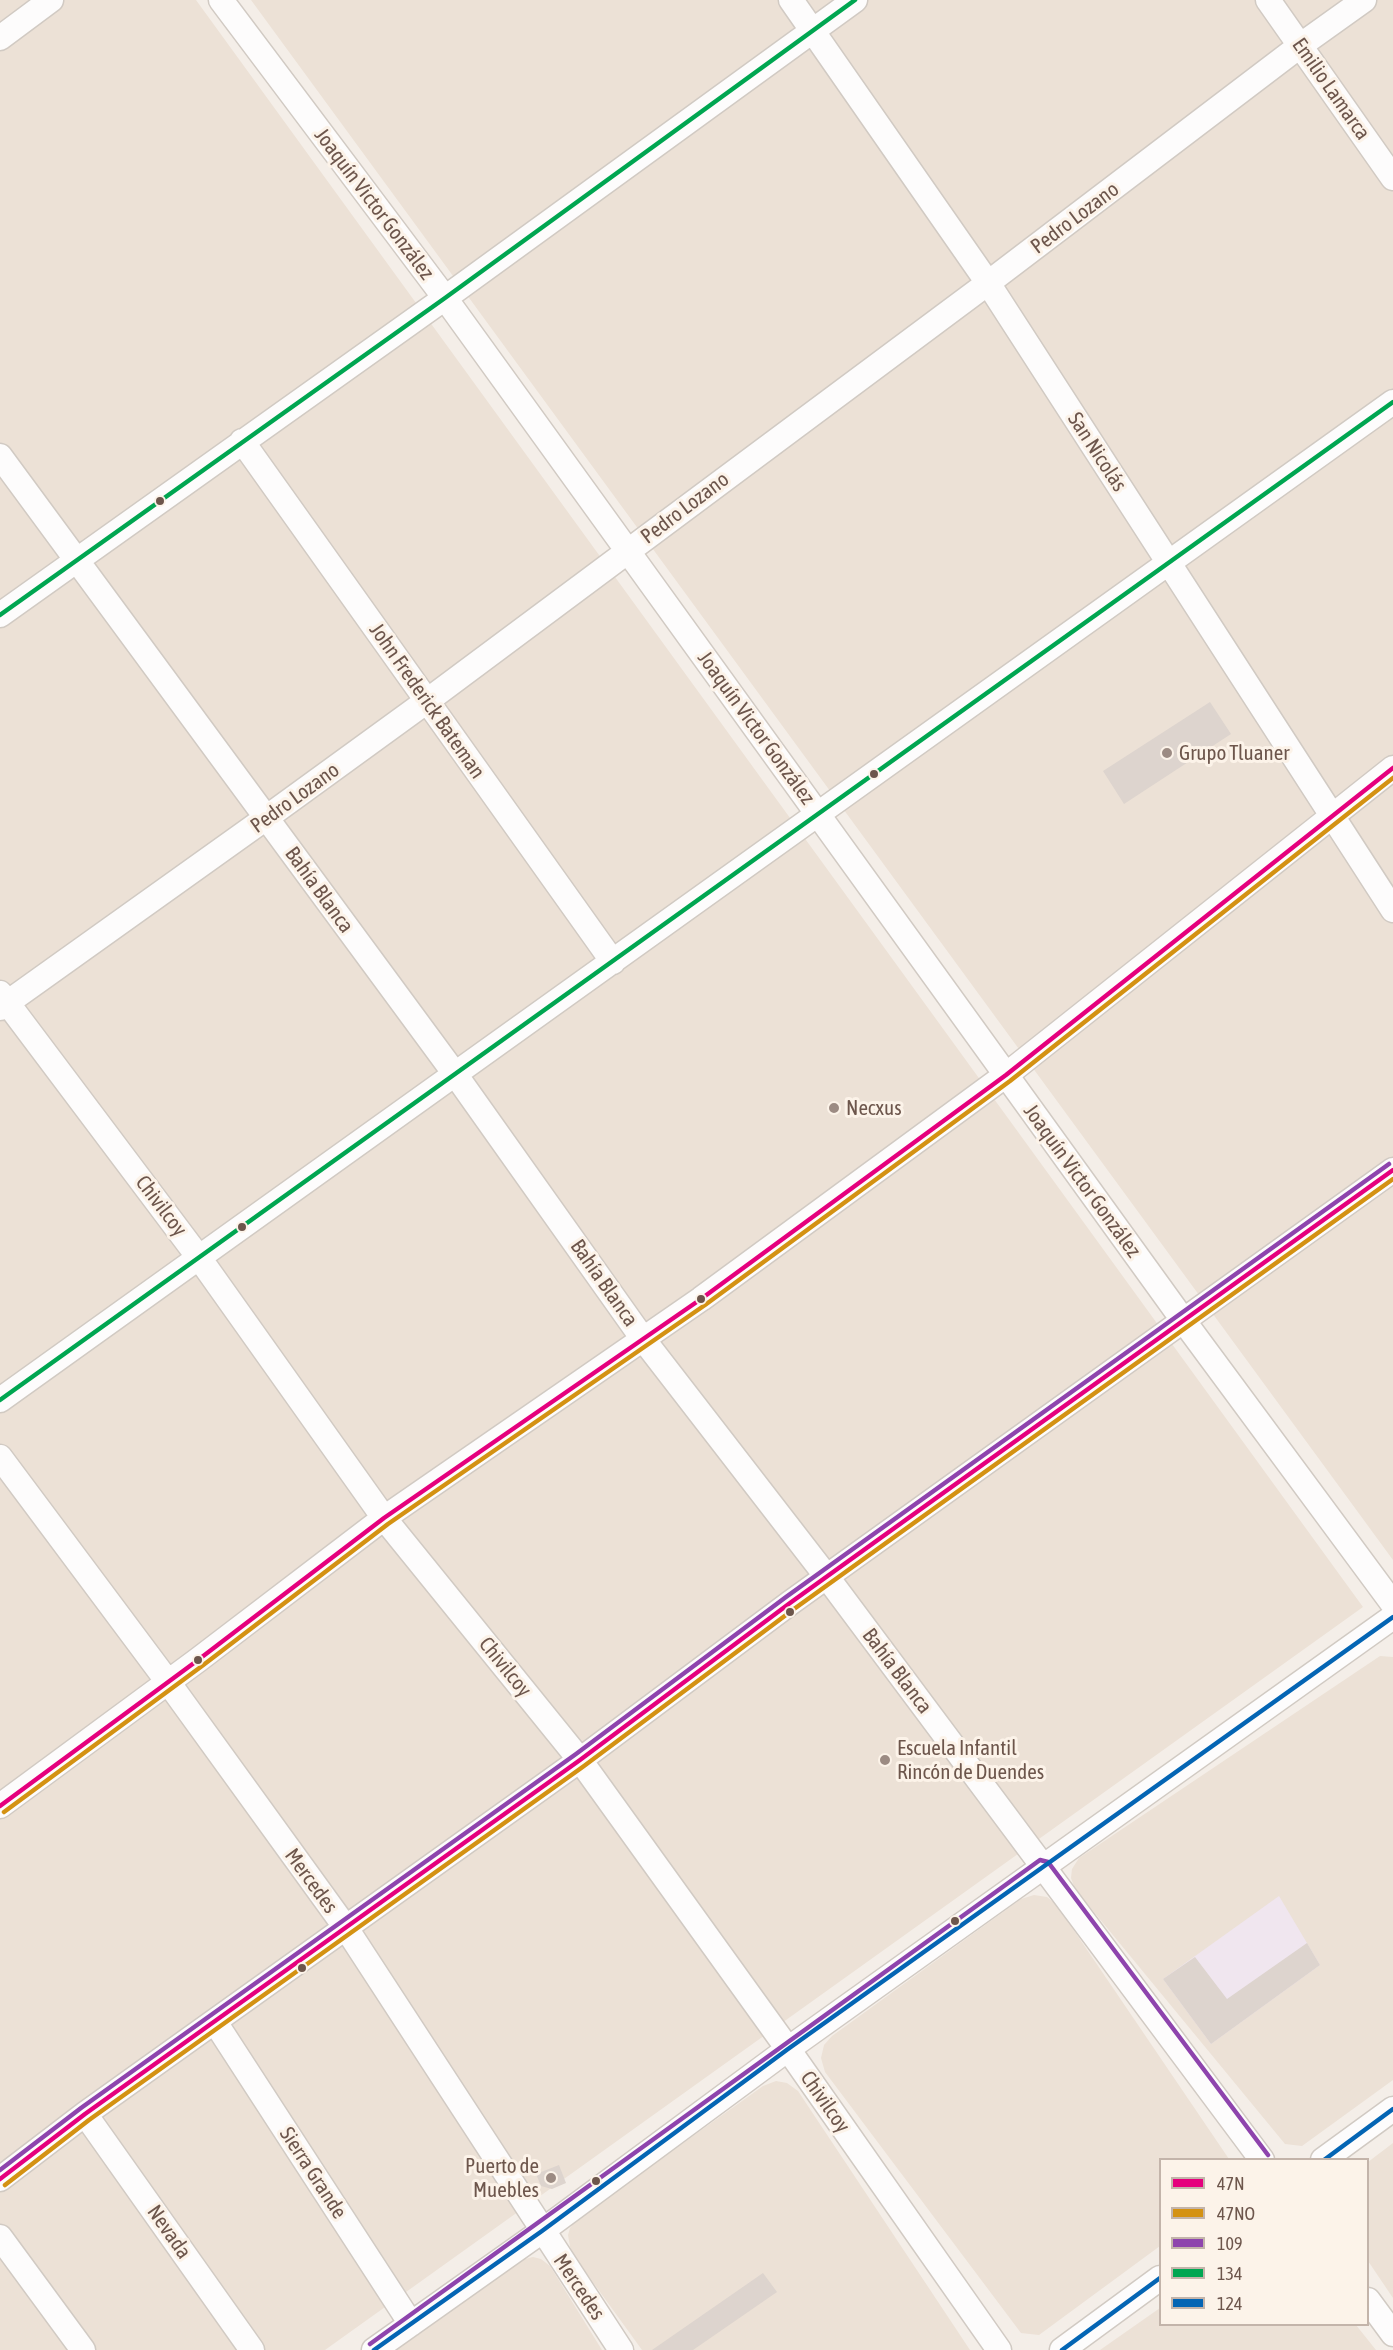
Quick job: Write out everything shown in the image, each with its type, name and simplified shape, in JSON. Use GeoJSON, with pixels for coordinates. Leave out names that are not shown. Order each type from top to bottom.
{"type":"FeatureCollection","features":[{"type":"Feature","properties":{"kind":"street"},"geometry":{"type":"LineString","coordinates":[[0,38],[51,0]]}},
{"type":"Feature","properties":{"kind":"street","name":"Joaquín Victor González"},"geometry":{"type":"LineString","coordinates":[[221,0],[444,298],[1183,1320],[1393,1604]]}},
{"type":"Feature","properties":{"kind":"street","name":"San Nicolás"},"geometry":{"type":"LineString","coordinates":[[792,0],[988,283],[1393,910]]}},
{"type":"Feature","properties":{"kind":"street"},"geometry":{"type":"LineString","coordinates":[[0,615],[444,298],[855,0]]}},
{"type":"Feature","properties":{"kind":"street","name":"Emilio Lamarca"},"geometry":{"type":"LineString","coordinates":[[1268,0],[1393,178]]}},
{"type":"Feature","properties":{"kind":"street","name":"Pedro Lozano"},"geometry":{"type":"LineString","coordinates":[[2,1001],[267,818],[427,701],[1364,0]]}},
{"type":"Feature","properties":{"kind":"street"},"geometry":{"type":"LineString","coordinates":[[0,1400],[1393,402]]}},
{"type":"Feature","properties":{"kind":"street","name":"John Frederick Bateman"},"geometry":{"type":"LineString","coordinates":[[242,441],[613,962]]}},
{"type":"Feature","properties":{"kind":"street","name":"Bahía Blanca"},"geometry":{"type":"LineString","coordinates":[[0,456],[455,1074],[643,1339],[827,1577],[1260,2158]]}},
{"type":"Feature","properties":{"kind":"street"},"geometry":{"type":"LineString","coordinates":[[0,1806],[384,1518],[643,1339],[1005,1075],[1393,768]]}},
{"type":"Feature","properties":{"kind":"street","name":"Chivilcoy"},"geometry":{"type":"LineString","coordinates":[[2,1001],[200,1258],[384,1518],[580,1760],[788,2049],[999,2350]]}},
{"type":"Feature","properties":{"kind":"street"},"geometry":{"type":"LineString","coordinates":[[0,2179],[85,2114],[580,1760],[827,1577],[1393,1170]]}},
{"type":"Feature","properties":{"kind":"street","name":"Mercedes"},"geometry":{"type":"LineString","coordinates":[[0,1457],[168,1682],[346,1928],[621,2350]]}},
{"type":"Feature","properties":{"kind":"street"},"geometry":{"type":"LineString","coordinates":[[374,2350],[542,2231],[788,2049],[1393,1617]]}},
{"type":"Feature","properties":{"kind":"street","name":"Sierra Grande"},"geometry":{"type":"LineString","coordinates":[[215,2022],[411,2324]]}},
{"type":"Feature","properties":{"kind":"street"},"geometry":{"type":"LineString","coordinates":[[1326,2158],[1393,2109]]}},
{"type":"Feature","properties":{"kind":"street","name":"Nevada"},"geometry":{"type":"LineString","coordinates":[[85,2114],[252,2350]]}},
{"type":"Feature","properties":{"kind":"street"},"geometry":{"type":"LineString","coordinates":[[0,2236],[83,2350]]}},
{"type":"Feature","properties":{"kind":"street"},"geometry":{"type":"LineString","coordinates":[[1062,2350],[1159,2279]]}},
{"type":"Feature","properties":{"kind":"street"},"geometry":{"type":"LineString","coordinates":[[1369,2301],[1393,2334]]}},
{"type":"Feature","properties":{"kind":"shaded area"},"geometry":{"type":"Polygon","coordinates":[[[0,0],[196,0],[1363,1607],[325,2350],[0,2350],[0,0]]]}},
{"type":"Feature","properties":{"kind":"shaded area"},"geometry":{"type":"Polygon","coordinates":[[[251,0],[1393,0],[1393,1560],[251,0]]]}},
{"type":"Feature","properties":{"kind":"shaded area"},"geometry":{"type":"Polygon","coordinates":[[[1380,1656],[1393,1657],[1393,2080],[1302,2146],[1285,2144],[1075,1889],[1071,1878],[1072,1869],[1079,1858],[1380,1656]]]}},
{"type":"Feature","properties":{"kind":"shaded area"},"geometry":{"type":"Polygon","coordinates":[[[1034,1895],[1047,1897],[1056,1904],[1228,2158],[1159,2158],[1159,2247],[1039,2335],[1021,2333],[825,2072],[821,2058],[824,2045],[832,2036],[1021,1899],[1034,1895]]]}},
{"type":"Feature","properties":{"kind":"shaded area"},"geometry":{"type":"Polygon","coordinates":[[[1279,1896],[1320,1965],[1211,2044],[1163,1979],[1279,1896]]]}},
{"type":"Feature","properties":{"kind":"shaded area"},"geometry":{"type":"Polygon","coordinates":[[[776,2081],[787,2083],[798,2091],[970,2350],[642,2350],[571,2252],[568,2235],[570,2228],[578,2218],[763,2086],[776,2081]]]}},
{"type":"Feature","properties":{"kind":"shaded area"},"geometry":{"type":"Polygon","coordinates":[[[1393,2143],[1393,2298],[1369,2262],[1369,2161],[1393,2143]]]}},
{"type":"Feature","properties":{"kind":"shaded area"},"geometry":{"type":"Polygon","coordinates":[[[533,2257],[541,2259],[550,2266],[602,2350],[396,2350],[520,2260],[533,2257]]]}},
{"type":"Feature","properties":{"kind":"shaded area"},"geometry":{"type":"Polygon","coordinates":[[[1159,2309],[1159,2326],[1357,2326],[1376,2350],[1100,2350],[1159,2309]]]}},
{"type":"Feature","properties":{"kind":"building","name":"Grupo Tluaner"},"geometry":{"type":"Polygon","coordinates":[[[1210,702],[1231,734],[1124,804],[1103,771],[1210,702]]]}},
{"type":"Feature","properties":{"kind":"building"},"geometry":{"type":"Polygon","coordinates":[[[1307,1943],[1320,1965],[1211,2044],[1163,1979],[1195,1957],[1227,1999],[1307,1943]]]}},
{"type":"Feature","properties":{"kind":"building","name":"Puerto de Muebles"},"geometry":{"type":"Polygon","coordinates":[[[559,2165],[566,2183],[552,2189],[541,2186],[536,2174],[559,2165]]]}},
{"type":"Feature","properties":{"kind":"building"},"geometry":{"type":"Polygon","coordinates":[[[763,2273],[777,2292],[693,2350],[652,2350],[763,2273]]]}},
{"type":"Feature","properties":{"kind":"transit line","name":"134"},"geometry":{"type":"LineString","coordinates":[[0,615],[445,298],[855,0]]}},
{"type":"Feature","properties":{"kind":"transit line","name":"134"},"geometry":{"type":"LineString","coordinates":[[0,1400],[1393,402]]}},
{"type":"Feature","properties":{"kind":"transit line","name":"47N"},"geometry":{"type":"LineString","coordinates":[[0,1806],[198,1660],[384,1518],[701,1299],[1006,1075],[1393,768]]}},
{"type":"Feature","properties":{"kind":"transit line","name":"47NO"},"geometry":{"type":"LineString","coordinates":[[4,1812],[202,1666],[388,1524],[705,1305],[1010,1081],[1393,778]]}},
{"type":"Feature","properties":{"kind":"transit line","name":"109"},"geometry":{"type":"LineString","coordinates":[[0,2170],[81,2108],[576,1754],[786,1597],[1389,1164]]}},
{"type":"Feature","properties":{"kind":"transit line","name":"47N"},"geometry":{"type":"LineString","coordinates":[[0,2179],[85,2114],[580,1760],[790,1603],[1393,1170]]}},
{"type":"Feature","properties":{"kind":"transit line","name":"47NO"},"geometry":{"type":"LineString","coordinates":[[5,2185],[89,2120],[584,1766],[794,1609],[1393,1179]]}},
{"type":"Feature","properties":{"kind":"transit line","name":"124"},"geometry":{"type":"LineString","coordinates":[[374,2350],[542,2231],[788,2049],[1393,1617]]}},
{"type":"Feature","properties":{"kind":"transit line","name":"109"},"geometry":{"type":"LineString","coordinates":[[370,2344],[1040,1860],[1048,1862],[1268,2155]]}},
{"type":"Feature","properties":{"kind":"transit line","name":"124"},"geometry":{"type":"LineString","coordinates":[[1327,2158],[1393,2109]]}},
{"type":"Feature","properties":{"kind":"transit line","name":"124"},"geometry":{"type":"LineString","coordinates":[[1062,2350],[1159,2279]]}},
{"type":"Feature","properties":{"kind":"place","name":"Grupo Tluaner"},"geometry":{"type":"Point","coordinates":[1167,753]}},
{"type":"Feature","properties":{"kind":"place","name":"Necxus"},"geometry":{"type":"Point","coordinates":[834,1108]}},
{"type":"Feature","properties":{"kind":"place","name":"Escuela Infantil Rincón de Duendes"},"geometry":{"type":"Point","coordinates":[885,1760]}},
{"type":"Feature","properties":{"kind":"place","name":"Puerto de Muebles"},"geometry":{"type":"Point","coordinates":[551,2178]}}]}
